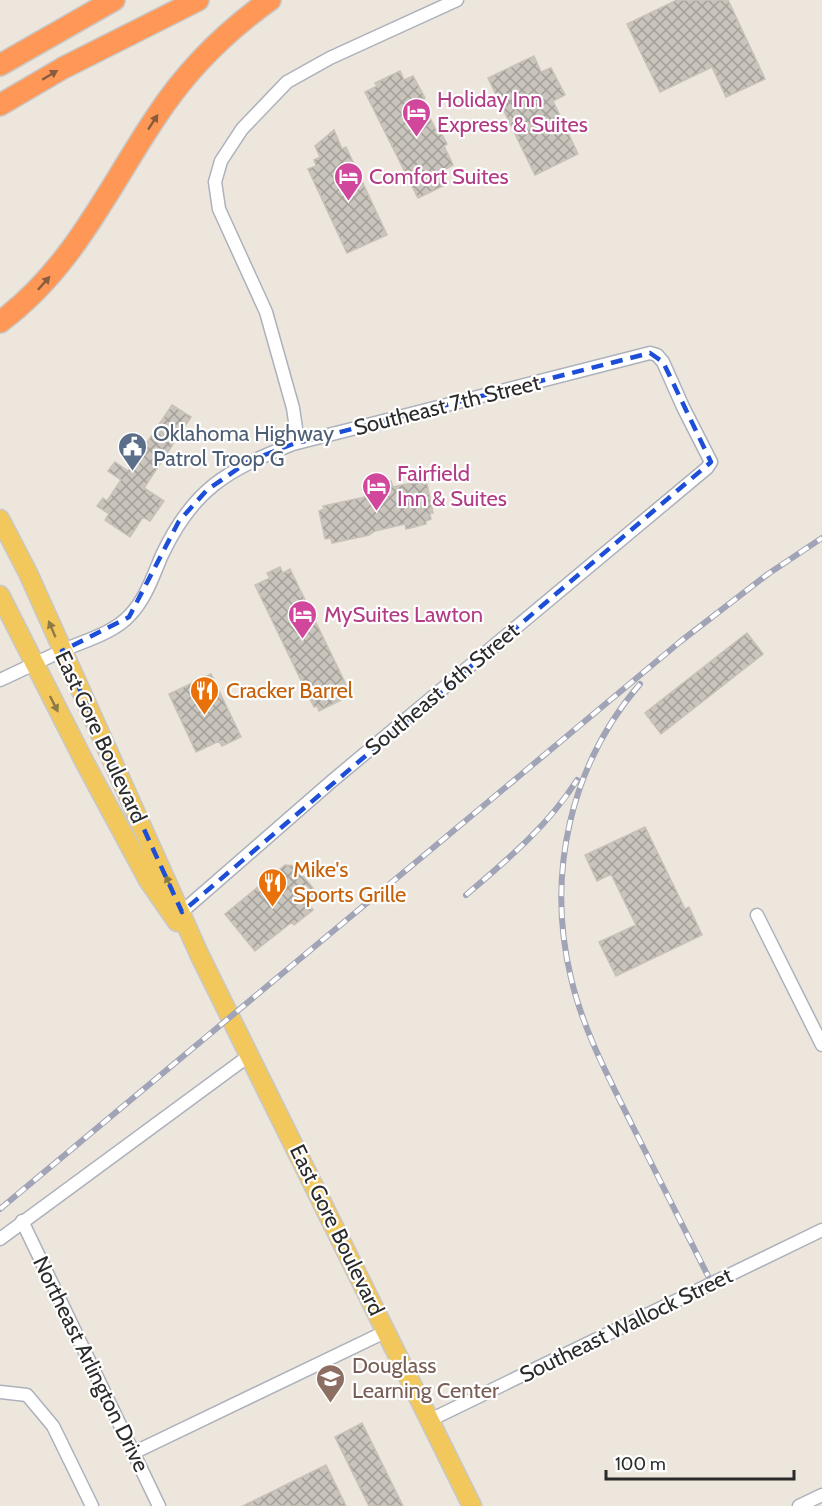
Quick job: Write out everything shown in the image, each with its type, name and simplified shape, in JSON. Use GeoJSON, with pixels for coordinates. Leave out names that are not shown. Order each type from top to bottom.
{"type":"FeatureCollection","features":[{"type":"Feature","properties":{"kind":"highway"},"geometry":{"type":"LineString","coordinates":[[0,65],[114,0]]}},
{"type":"Feature","properties":{"kind":"highway"},"geometry":{"type":"LineString","coordinates":[[0,105],[63,68],[198,0]]}},
{"type":"Feature","properties":{"kind":"highway"},"geometry":{"type":"LineString","coordinates":[[0,321],[35,293],[72,250],[156,116],[180,83],[213,47],[270,0]]}},
{"type":"Feature","properties":{"kind":"main road","name":"East Gore Boulevard"},"geometry":{"type":"LineString","coordinates":[[0,519],[28,573],[178,915],[250,1055],[472,1506]]}},
{"type":"Feature","properties":{"kind":"main road","name":"East Gore Boulevard"},"geometry":{"type":"LineString","coordinates":[[0,595],[34,665],[148,880],[178,915]]}},
{"type":"Feature","properties":{"kind":"street"},"geometry":{"type":"LineString","coordinates":[[298,442],[293,408],[266,312],[219,209],[215,182],[221,162],[242,129],[286,82],[330,58],[457,0]]}},
{"type":"Feature","properties":{"kind":"street","name":"Southeast 7th Street"},"geometry":{"type":"LineString","coordinates":[[0,680],[111,628],[129,617],[148,588],[179,521],[207,489],[249,461],[298,442],[650,353],[657,355],[663,362],[711,462]]}},
{"type":"Feature","properties":{"kind":"street","name":"Southeast 6th Street"},"geometry":{"type":"LineString","coordinates":[[178,915],[345,771],[707,468],[711,462]]}},
{"type":"Feature","properties":{"kind":"street"},"geometry":{"type":"LineString","coordinates":[[757,915],[822,1045]]}},
{"type":"Feature","properties":{"kind":"street"},"geometry":{"type":"LineString","coordinates":[[0,1239],[250,1055]]}},
{"type":"Feature","properties":{"kind":"street","name":"Northeast Arlington Drive"},"geometry":{"type":"LineString","coordinates":[[22,1221],[159,1506]]}},
{"type":"Feature","properties":{"kind":"street","name":"Southeast Wallock Street"},"geometry":{"type":"LineString","coordinates":[[430,1420],[822,1230]]}},
{"type":"Feature","properties":{"kind":"street"},"geometry":{"type":"LineString","coordinates":[[133,1453],[387,1331]]}},
{"type":"Feature","properties":{"kind":"street"},"geometry":{"type":"LineString","coordinates":[[0,1392],[27,1395],[53,1426],[92,1506]]}},
{"type":"Feature","properties":{"kind":"street"},"geometry":{"type":"LineString","coordinates":[[799,1506],[822,1495]]}},
{"type":"Feature","properties":{"kind":"highlighted area"},"geometry":{"type":"Polygon","coordinates":[[[650,353],[663,362],[711,462],[182,912],[62,651],[129,617],[179,521],[207,490],[249,461],[293,444],[650,353]]]}},
{"type":"Feature","properties":{"kind":"building"},"geometry":{"type":"Polygon","coordinates":[[[677,0],[728,0],[765,79],[726,97],[712,67],[660,92],[627,24],[677,0]]]}},
{"type":"Feature","properties":{"kind":"building"},"geometry":{"type":"Polygon","coordinates":[[[534,56],[541,72],[551,68],[565,95],[553,101],[578,154],[535,175],[488,78],[534,56]]]}},
{"type":"Feature","properties":{"kind":"building","name":"Holiday Inn Express & Suites"},"geometry":{"type":"Polygon","coordinates":[[[400,71],[404,80],[413,76],[425,98],[421,100],[436,130],[439,129],[447,144],[444,146],[453,165],[437,174],[443,186],[418,198],[365,92],[377,86],[375,83],[400,71]]]}},
{"type":"Feature","properties":{"kind":"building","name":"Comfort Suites"},"geometry":{"type":"Polygon","coordinates":[[[334,130],[342,149],[346,147],[387,235],[347,253],[308,169],[316,166],[314,160],[320,157],[315,146],[334,130]]]}},
{"type":"Feature","properties":{"kind":"building","name":"Oklahoma Highway Patrol Troop G"},"geometry":{"type":"Polygon","coordinates":[[[172,405],[191,417],[144,488],[164,501],[150,521],[143,517],[130,537],[105,520],[109,514],[97,506],[103,498],[107,501],[121,480],[108,471],[115,462],[128,471],[172,405]]]}},
{"type":"Feature","properties":{"kind":"building","name":"Fairfield Inn & Suites"},"geometry":{"type":"Polygon","coordinates":[[[391,481],[393,487],[422,481],[423,485],[427,484],[433,513],[430,513],[431,519],[426,521],[426,524],[406,529],[405,524],[332,543],[331,538],[325,539],[319,511],[324,509],[323,506],[365,497],[363,487],[391,481]]]}},
{"type":"Feature","properties":{"kind":"building","name":"MySuites Lawton"},"geometry":{"type":"Polygon","coordinates":[[[280,567],[283,573],[290,569],[351,695],[319,711],[317,706],[314,707],[255,585],[270,578],[267,573],[280,567]]]}},
{"type":"Feature","properties":{"kind":"building"},"geometry":{"type":"Polygon","coordinates":[[[747,633],[763,654],[661,734],[645,713],[747,633]]]}},
{"type":"Feature","properties":{"kind":"building","name":"Cracker Barrel"},"geometry":{"type":"Polygon","coordinates":[[[211,674],[241,737],[222,746],[219,741],[196,752],[169,694],[211,674]]]}},
{"type":"Feature","properties":{"kind":"building"},"geometry":{"type":"Polygon","coordinates":[[[645,827],[685,909],[689,907],[702,935],[616,976],[599,942],[636,925],[611,874],[597,881],[585,855],[645,827]]]}},
{"type":"Feature","properties":{"kind":"building","name":"Mike's Sports Grille"},"geometry":{"type":"Polygon","coordinates":[[[285,865],[295,866],[320,897],[310,905],[313,910],[294,925],[292,922],[255,951],[225,914],[285,865]]]}},
{"type":"Feature","properties":{"kind":"building"},"geometry":{"type":"Polygon","coordinates":[[[362,1423],[403,1506],[369,1506],[335,1437],[362,1423]]]}},
{"type":"Feature","properties":{"kind":"building"},"geometry":{"type":"Polygon","coordinates":[[[326,1465],[346,1506],[243,1506],[326,1465]]]}},
{"type":"Feature","properties":{"kind":"railway"},"geometry":{"type":"LineString","coordinates":[[0,1209],[681,641],[768,574],[822,538]]}},
{"type":"Feature","properties":{"kind":"railway"},"geometry":{"type":"LineString","coordinates":[[640,684],[616,716],[596,750],[581,785],[570,823],[563,861],[561,900],[564,939],[576,997],[597,1053],[708,1276]]}},
{"type":"Feature","properties":{"kind":"railway"},"geometry":{"type":"LineString","coordinates":[[466,895],[540,827],[566,797],[577,780]]}},
{"type":"Feature","properties":{"kind":"place","name":"Holiday Inn Express & Suites"},"geometry":{"type":"Point","coordinates":[416,138]}},
{"type":"Feature","properties":{"kind":"place","name":"Comfort Suites"},"geometry":{"type":"Point","coordinates":[348,202]}},
{"type":"Feature","properties":{"kind":"place","name":"Oklahoma Highway Patrol Troop G"},"geometry":{"type":"Point","coordinates":[132,472]}},
{"type":"Feature","properties":{"kind":"place","name":"Fairfield Inn & Suites"},"geometry":{"type":"Point","coordinates":[376,512]}},
{"type":"Feature","properties":{"kind":"place","name":"MySuites Lawton"},"geometry":{"type":"Point","coordinates":[303,640]}},
{"type":"Feature","properties":{"kind":"place","name":"Cracker Barrel"},"geometry":{"type":"Point","coordinates":[205,716]}},
{"type":"Feature","properties":{"kind":"place","name":"Mike's Sports Grille"},"geometry":{"type":"Point","coordinates":[272,908]}},
{"type":"Feature","properties":{"kind":"place","name":"Douglass Learning Center"},"geometry":{"type":"Point","coordinates":[331,1404]}}]}
